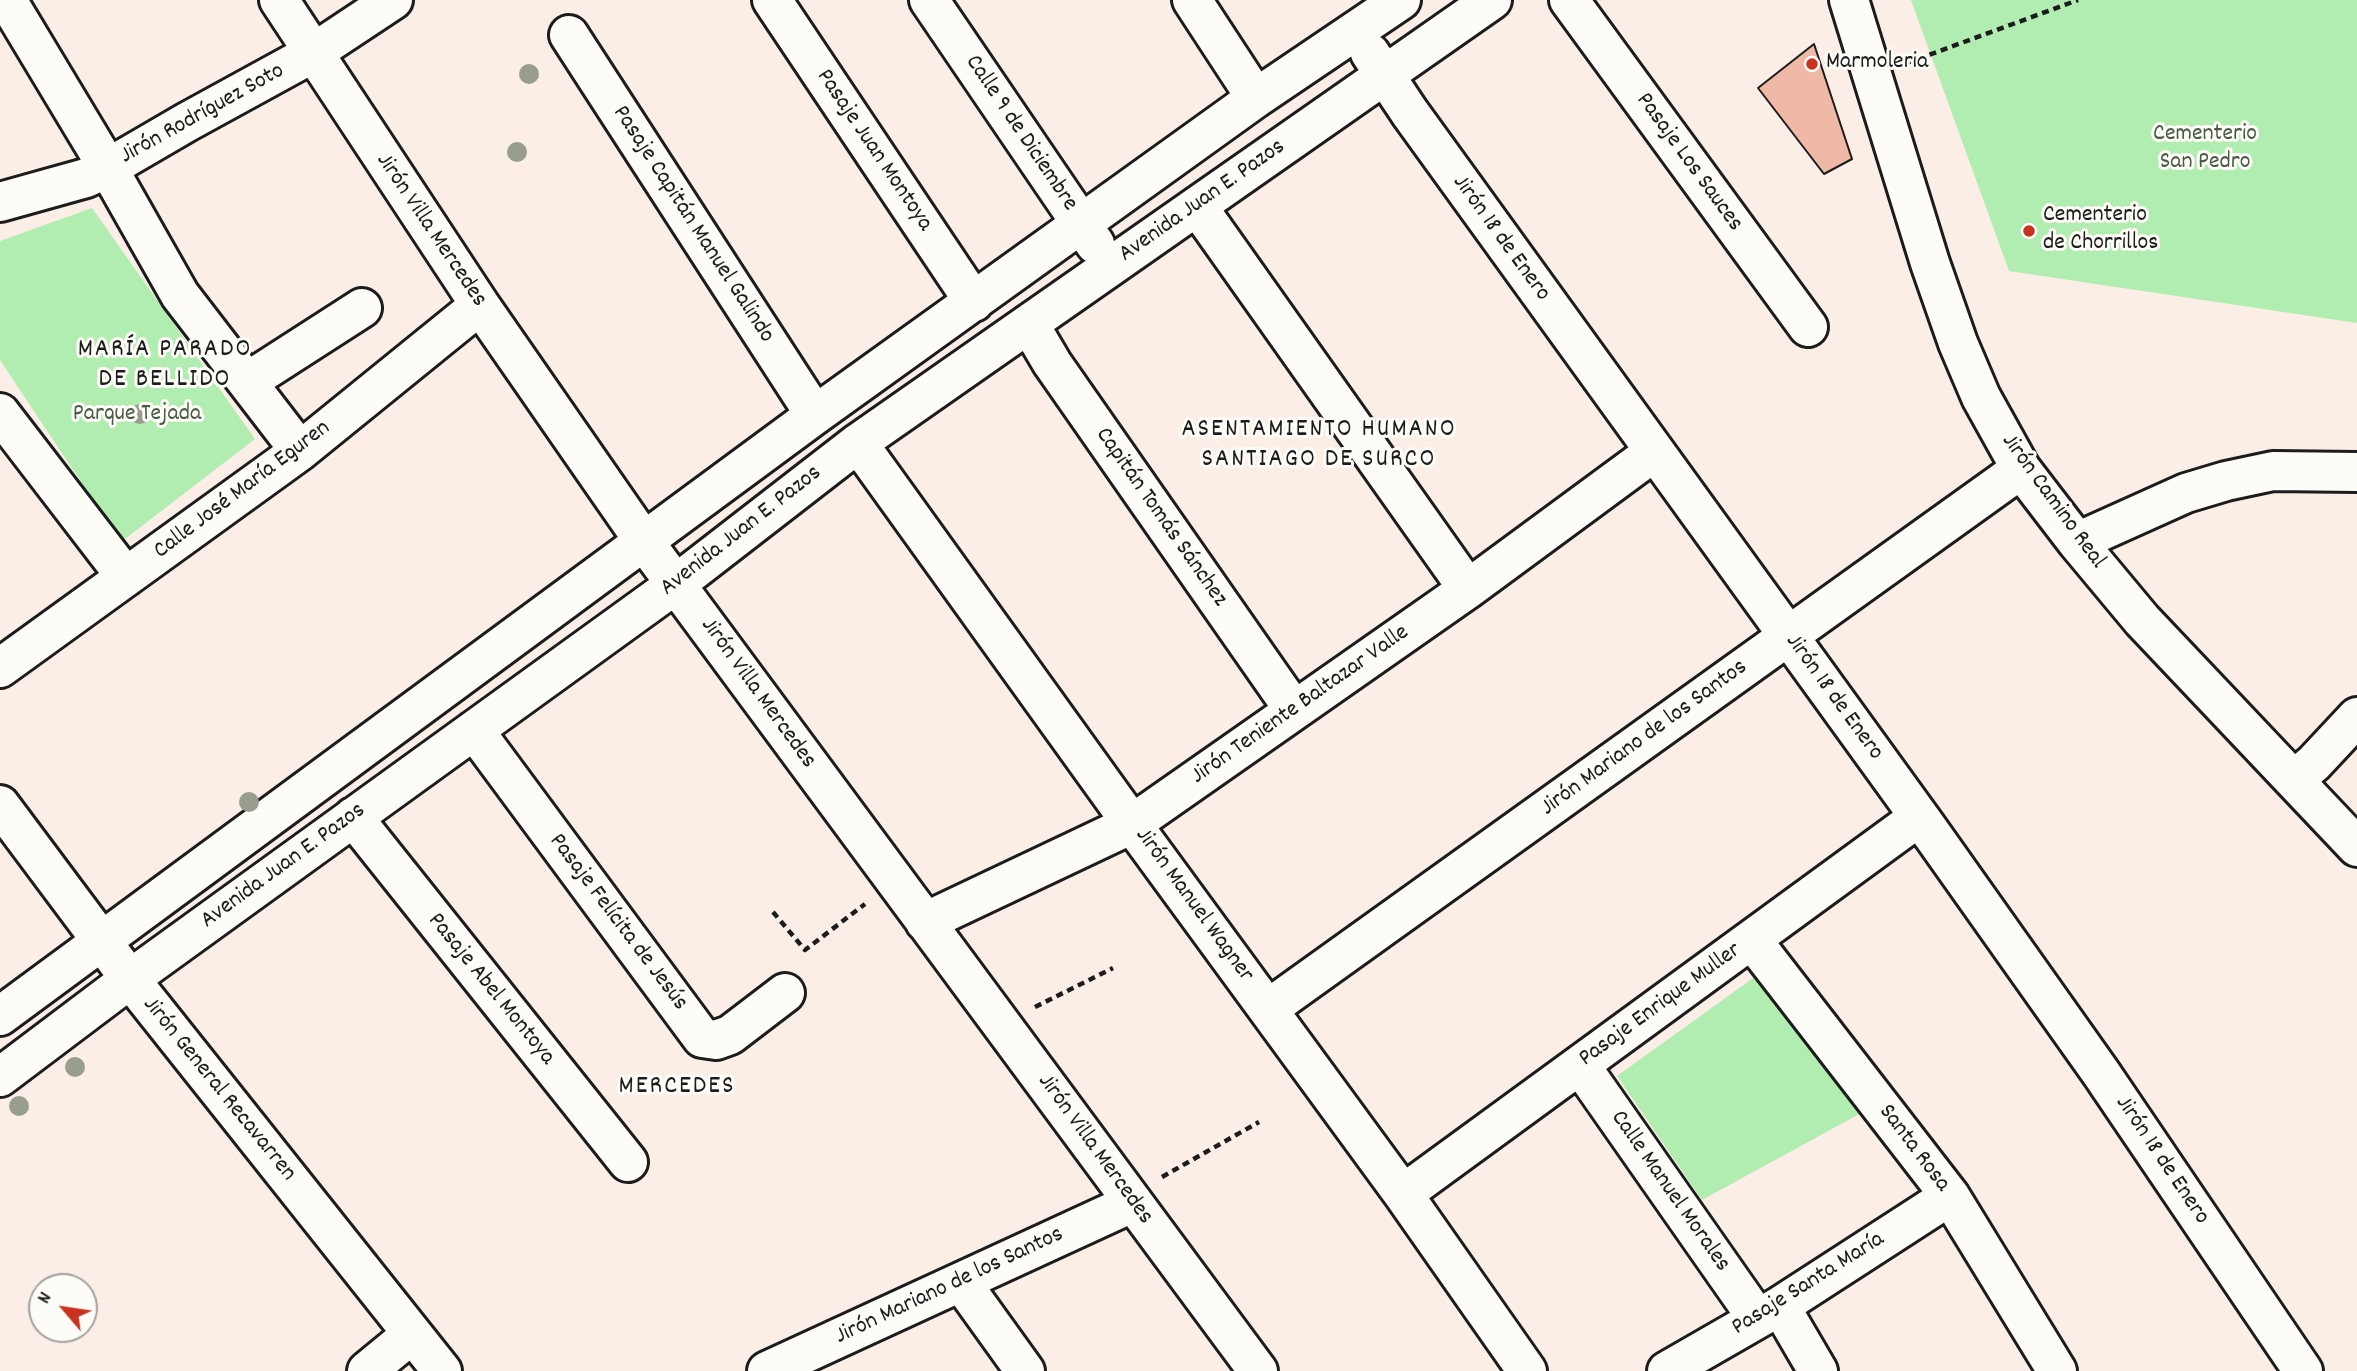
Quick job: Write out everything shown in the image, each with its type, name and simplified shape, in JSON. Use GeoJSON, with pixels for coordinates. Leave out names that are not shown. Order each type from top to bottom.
{"type":"FeatureCollection","features":[{"type":"Feature","properties":{"kind":"street"},"geometry":{"type":"LineString","coordinates":[[7,0],[108,168],[180,295],[300,451]]}},
{"type":"Feature","properties":{"kind":"street","name":"Jirón Villa Mercedes"},"geometry":{"type":"LineString","coordinates":[[279,0],[480,306],[643,540],[1258,1371]]}},
{"type":"Feature","properties":{"kind":"street","name":"Jirón Rodríguez Soto"},"geometry":{"type":"LineString","coordinates":[[0,202],[86,178],[108,168],[313,53],[393,0]]}},
{"type":"Feature","properties":{"kind":"street","name":"Pasaje Juan Montoya"},"geometry":{"type":"LineString","coordinates":[[772,0],[974,302]]}},
{"type":"Feature","properties":{"kind":"street","name":"Calle 9 de Diciembre"},"geometry":{"type":"LineString","coordinates":[[929,0],[1111,267]]}},
{"type":"Feature","properties":{"kind":"street"},"geometry":{"type":"LineString","coordinates":[[1192,0],[1256,98]]}},
{"type":"Feature","properties":{"kind":"street","name":"Avenida Juan E. Pazos"},"geometry":{"type":"LineString","coordinates":[[0,1016],[643,540],[1256,98],[1401,0]]}},
{"type":"Feature","properties":{"kind":"street","name":"Avenida Juan E. Pazos"},"geometry":{"type":"LineString","coordinates":[[0,1077],[130,979],[676,584],[858,443],[1492,0]]}},
{"type":"Feature","properties":{"kind":"street","name":"Pasaje Los Sauces"},"geometry":{"type":"LineString","coordinates":[[1569,0],[1808,327]]}},
{"type":"Feature","properties":{"kind":"street","name":"Jirón Camino Real"},"geometry":{"type":"LineString","coordinates":[[1849,0],[1930,263],[1958,343],[1981,397],[2021,469],[2142,620],[2294,780],[2354,836]]}},
{"type":"Feature","properties":{"kind":"street","name":"Jirón 18 de Enero"},"geometry":{"type":"LineString","coordinates":[[1354,32],[2101,1073],[2303,1371]]}},
{"type":"Feature","properties":{"kind":"street","name":"Pasaje Capitán Manuel Galindo"},"geometry":{"type":"LineString","coordinates":[[569,35],[816,415]]}},
{"type":"Feature","properties":{"kind":"street"},"geometry":{"type":"LineString","coordinates":[[1197,206],[1468,589]]}},
{"type":"Feature","properties":{"kind":"street","name":"Calle José María Eguren"},"geometry":{"type":"LineString","coordinates":[[0,668],[300,451],[480,306]]}},
{"type":"Feature","properties":{"kind":"street"},"geometry":{"type":"LineString","coordinates":[[247,382],[362,308]]}},
{"type":"Feature","properties":{"kind":"street","name":"Capitán Tomás Sánchez"},"geometry":{"type":"LineString","coordinates":[[1029,324],[1052,363],[1294,710]]}},
{"type":"Feature","properties":{"kind":"street"},"geometry":{"type":"LineString","coordinates":[[0,412],[126,577]]}},
{"type":"Feature","properties":{"kind":"street","name":"Jirón Manuel Wagner"},"geometry":{"type":"LineString","coordinates":[[858,443],[1403,1194],[1527,1371]]}},
{"type":"Feature","properties":{"kind":"street","name":"Jirón Teniente Baltazar Valle"},"geometry":{"type":"LineString","coordinates":[[925,922],[1132,824],[1468,589],[1654,452]]}},
{"type":"Feature","properties":{"kind":"street","name":"Jirón Mariano de los Santos"},"geometry":{"type":"LineString","coordinates":[[1268,1009],[2021,469]]}},
{"type":"Feature","properties":{"kind":"street"},"geometry":{"type":"LineString","coordinates":[[2077,542],[2186,493],[2226,481],[2273,471],[2357,472]]}},
{"type":"Feature","properties":{"kind":"street"},"geometry":{"type":"LineString","coordinates":[[2294,780],[2314,763],[2357,717]]}},
{"type":"Feature","properties":{"kind":"street","name":"Pasaje Felícita de Jesús"},"geometry":{"type":"LineString","coordinates":[[474,730],[702,1038],[716,1040],[730,1035],[785,993]]}},
{"type":"Feature","properties":{"kind":"street","name":"Jirón General Recavarren"},"geometry":{"type":"LineString","coordinates":[[0,805],[101,942],[442,1371]]}},
{"type":"Feature","properties":{"kind":"street","name":"Pasaje Abel Montoya"},"geometry":{"type":"LineString","coordinates":[[353,817],[628,1162]]}},
{"type":"Feature","properties":{"kind":"street","name":"Pasaje Enrique Muller"},"geometry":{"type":"LineString","coordinates":[[1403,1194],[1919,817]]}},
{"type":"Feature","properties":{"kind":"street","name":"Santa Rosa"},"geometry":{"type":"LineString","coordinates":[[1752,940],[1950,1196],[2057,1371]]}},
{"type":"Feature","properties":{"kind":"street","name":"Calle Manuel Morales"},"geometry":{"type":"LineString","coordinates":[[1580,1065],[1769,1312],[1818,1371]]}},
{"type":"Feature","properties":{"kind":"street","name":"Pasaje Santa María"},"geometry":{"type":"LineString","coordinates":[[1667,1371],[1769,1312],[1950,1196]]}},
{"type":"Feature","properties":{"kind":"street","name":"Jirón Mariano de los Santos"},"geometry":{"type":"LineString","coordinates":[[767,1371],[961,1282],[1130,1200]]}},
{"type":"Feature","properties":{"kind":"street"},"geometry":{"type":"LineString","coordinates":[[961,1282],[1025,1371]]}},
{"type":"Feature","properties":{"kind":"street"},"geometry":{"type":"LineString","coordinates":[[367,1371],[412,1334]]}},
{"type":"Feature","properties":{"kind":"path"},"geometry":{"type":"LineString","coordinates":[[1874,75],[2078,0]]}},
{"type":"Feature","properties":{"kind":"path"},"geometry":{"type":"LineString","coordinates":[[772,912],[805,950],[896,881]]}},
{"type":"Feature","properties":{"kind":"path"},"geometry":{"type":"LineString","coordinates":[[1001,1025],[1113,968]]}},
{"type":"Feature","properties":{"kind":"path"},"geometry":{"type":"LineString","coordinates":[[1130,1200],[1259,1122]]}},
{"type":"Feature","properties":{"kind":"green space","name":"Cementerio San Pedro"},"geometry":{"type":"Polygon","coordinates":[[[1911,0],[2357,0],[2357,323],[2009,271],[1911,0]]]}},
{"type":"Feature","properties":{"kind":"green space","name":"Parque Tejada"},"geometry":{"type":"Polygon","coordinates":[[[92,208],[255,439],[121,542],[0,360],[0,241],[92,208]]]}},
{"type":"Feature","properties":{"kind":"green space"},"geometry":{"type":"Polygon","coordinates":[[[1756,976],[1863,1112],[1702,1200],[1617,1076],[1756,976]]]}},
{"type":"Feature","properties":{"kind":"building"},"geometry":{"type":"Polygon","coordinates":[[[1814,44],[1852,159],[1824,174],[1758,88],[1814,44]]]}},
{"type":"Feature","properties":{"kind":"place","name":"Marmoleria"},"geometry":{"type":"Point","coordinates":[1812,64]}},
{"type":"Feature","properties":{"kind":"place","name":"Cementerio de Chorrillos"},"geometry":{"type":"Point","coordinates":[2029,231]}},
{"type":"Feature","properties":{"kind":"district","name":"MARÍA PARADO DE BELLIDO"},"geometry":{"type":"Point","coordinates":[165,366]}},
{"type":"Feature","properties":{"kind":"district","name":"ASENTAMIENTO HUMANO SANTIAGO DE SURCO"},"geometry":{"type":"Point","coordinates":[1319,446]}},
{"type":"Feature","properties":{"kind":"district","name":"MERCEDES"},"geometry":{"type":"Point","coordinates":[677,1088]}}]}
